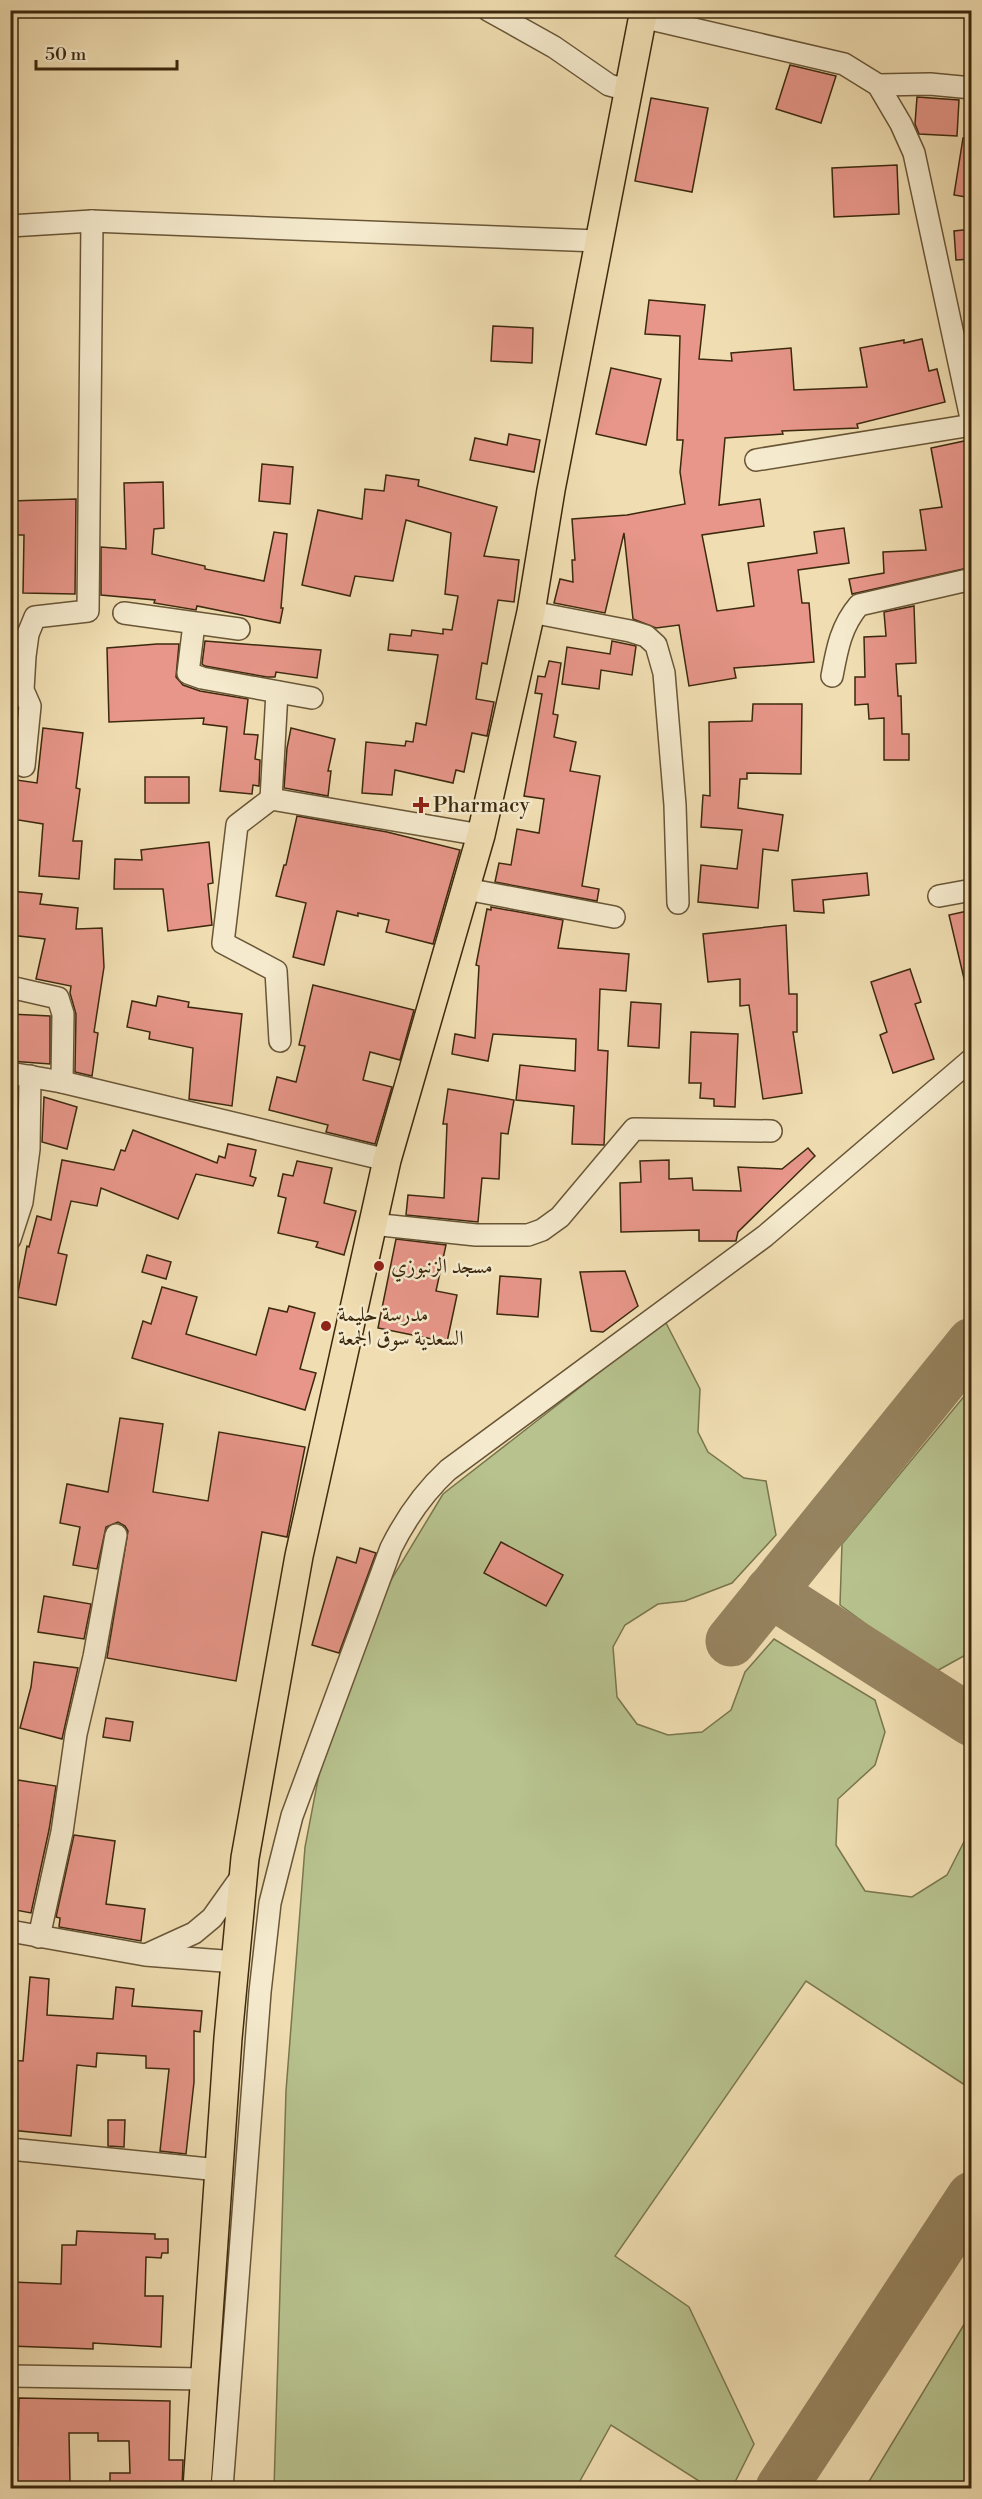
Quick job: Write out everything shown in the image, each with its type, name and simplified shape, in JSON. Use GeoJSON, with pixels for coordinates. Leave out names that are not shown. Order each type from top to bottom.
{"type":"FeatureCollection","features":[{"type":"Feature","properties":{"kind":"main road"},"geometry":{"type":"LineString","coordinates":[[197,2488],[219,2170],[244,1873],[299,1556],[387,1160],[481,835],[531,612],[551,490],[643,14]]}},
{"type":"Feature","properties":{"kind":"street"},"geometry":{"type":"LineString","coordinates":[[488,10],[554,47],[609,85],[627,90]]}},
{"type":"Feature","properties":{"kind":"street"},"geometry":{"type":"LineString","coordinates":[[643,14],[844,64],[878,85],[901,124],[914,153],[972,424],[756,460]]}},
{"type":"Feature","properties":{"kind":"street"},"geometry":{"type":"LineString","coordinates":[[878,85],[930,84],[972,88]]}},
{"type":"Feature","properties":{"kind":"street"},"geometry":{"type":"LineString","coordinates":[[10,226],[92,221],[598,242]]}},
{"type":"Feature","properties":{"kind":"street"},"geometry":{"type":"LineString","coordinates":[[24,766],[30,706],[23,690],[25,656],[28,634],[35,617],[88,611],[92,221]]}},
{"type":"Feature","properties":{"kind":"street"},"geometry":{"type":"LineString","coordinates":[[831,676],[842,632],[848,617],[859,605],[972,579]]}},
{"type":"Feature","properties":{"kind":"street"},"geometry":{"type":"LineString","coordinates":[[531,612],[630,631],[646,636],[656,645],[664,673],[675,805],[678,903]]}},
{"type":"Feature","properties":{"kind":"street"},"geometry":{"type":"LineString","coordinates":[[124,613],[239,629]]}},
{"type":"Feature","properties":{"kind":"street"},"geometry":{"type":"LineString","coordinates":[[194,624],[188,673],[202,678],[312,698]]}},
{"type":"Feature","properties":{"kind":"street"},"geometry":{"type":"LineString","coordinates":[[271,799],[277,692]]}},
{"type":"Feature","properties":{"kind":"street"},"geometry":{"type":"LineString","coordinates":[[280,1041],[276,971],[223,943],[237,825],[271,799],[481,835]]}},
{"type":"Feature","properties":{"kind":"street"},"geometry":{"type":"LineString","coordinates":[[466,888],[614,917]]}},
{"type":"Feature","properties":{"kind":"street"},"geometry":{"type":"LineString","coordinates":[[939,896],[972,890]]}},
{"type":"Feature","properties":{"kind":"street"},"geometry":{"type":"LineString","coordinates":[[10,987],[58,998],[63,1014],[62,1082]]}},
{"type":"Feature","properties":{"kind":"street"},"geometry":{"type":"LineString","coordinates":[[222,2488],[260,1992],[270,1903],[280,1859],[300,1795],[387,1559],[402,1526],[430,1487],[448,1470],[765,1236],[972,1059]]}},
{"type":"Feature","properties":{"kind":"street"},"geometry":{"type":"LineString","coordinates":[[10,1239],[22,1202],[29,1149],[20,1074],[387,1160]]}},
{"type":"Feature","properties":{"kind":"street"},"geometry":{"type":"LineString","coordinates":[[372,1224],[476,1235],[528,1234],[542,1230],[560,1218],[634,1129],[771,1131]]}},
{"type":"Feature","properties":{"kind":"street"},"geometry":{"type":"LineString","coordinates":[[39,1937],[62,1832],[76,1734],[94,1657],[116,1534]]}},
{"type":"Feature","properties":{"kind":"street"},"geometry":{"type":"LineString","coordinates":[[145,1955],[194,1933],[212,1918],[244,1873]]}},
{"type":"Feature","properties":{"kind":"street"},"geometry":{"type":"LineString","coordinates":[[10,1931],[145,1955],[236,1962]]}},
{"type":"Feature","properties":{"kind":"street"},"geometry":{"type":"LineString","coordinates":[[10,2150],[219,2170]]}},
{"type":"Feature","properties":{"kind":"street"},"geometry":{"type":"LineString","coordinates":[[10,2376],[204,2379]]}},
{"type":"Feature","properties":{"kind":"green space"},"geometry":{"type":"Polygon","coordinates":[[[665,1321],[700,1389],[698,1432],[708,1452],[744,1478],[766,1481],[776,1535],[732,1583],[685,1601],[658,1604],[625,1625],[613,1647],[617,1697],[637,1724],[668,1735],[702,1732],[731,1710],[745,1672],[774,1639],[875,1700],[885,1732],[875,1765],[838,1799],[836,1845],[865,1891],[912,1897],[947,1875],[971,1828],[971,2089],[806,1981],[615,2256],[689,2307],[754,2444],[732,2488],[710,2488],[611,2425],[576,2488],[274,2488],[286,2091],[305,1847],[330,1717],[382,1595],[443,1494],[665,1321]]]}},
{"type":"Feature","properties":{"kind":"green space"},"geometry":{"type":"Polygon","coordinates":[[[971,1388],[971,1652],[933,1673],[840,1605],[842,1544],[971,1388]]]}},
{"type":"Feature","properties":{"kind":"green space"},"geometry":{"type":"Polygon","coordinates":[[[971,2313],[971,2488],[865,2488],[971,2313]]]}},
{"type":"Feature","properties":{"kind":"building"},"geometry":{"type":"Polygon","coordinates":[[[790,65],[836,76],[821,123],[776,109],[790,65]]]}},
{"type":"Feature","properties":{"kind":"building"},"geometry":{"type":"Polygon","coordinates":[[[917,97],[959,100],[957,136],[919,134],[915,124],[917,97]]]}},
{"type":"Feature","properties":{"kind":"building"},"geometry":{"type":"Polygon","coordinates":[[[651,98],[708,108],[692,192],[635,181],[651,98]]]}},
{"type":"Feature","properties":{"kind":"building"},"geometry":{"type":"Polygon","coordinates":[[[963,138],[972,139],[972,198],[954,195],[963,138]]]}},
{"type":"Feature","properties":{"kind":"building"},"geometry":{"type":"Polygon","coordinates":[[[897,165],[899,214],[834,217],[832,168],[897,165]]]}},
{"type":"Feature","properties":{"kind":"building"},"geometry":{"type":"Polygon","coordinates":[[[972,229],[972,259],[956,260],[954,231],[972,229]]]}},
{"type":"Feature","properties":{"kind":"building"},"geometry":{"type":"Polygon","coordinates":[[[649,300],[705,305],[699,359],[732,361],[731,353],[791,348],[794,390],[867,387],[860,348],[904,340],[904,343],[922,339],[929,371],[937,369],[945,402],[857,424],[858,428],[782,431],[783,434],[725,438],[719,505],[760,499],[764,526],[702,535],[717,611],[754,606],[748,563],[817,553],[814,532],[844,528],[849,563],[798,570],[802,603],[809,603],[814,662],[734,668],[736,678],[689,686],[679,625],[656,628],[633,619],[624,533],[605,613],[554,603],[560,579],[573,582],[572,560],[575,560],[572,519],[627,515],[685,504],[680,472],[683,440],[677,440],[680,336],[645,334],[649,300]]]}},
{"type":"Feature","properties":{"kind":"building"},"geometry":{"type":"Polygon","coordinates":[[[493,326],[533,328],[532,363],[491,361],[493,326]]]}},
{"type":"Feature","properties":{"kind":"building"},"geometry":{"type":"Polygon","coordinates":[[[611,368],[661,379],[646,445],[596,434],[611,368]]]}},
{"type":"Feature","properties":{"kind":"building"},"geometry":{"type":"Polygon","coordinates":[[[509,434],[540,440],[534,472],[470,460],[475,438],[507,445],[509,434]]]}},
{"type":"Feature","properties":{"kind":"building"},"geometry":{"type":"Polygon","coordinates":[[[969,440],[972,484],[967,484],[972,514],[972,567],[852,594],[849,579],[884,573],[883,552],[926,550],[920,510],[942,507],[931,448],[969,440]]]}},
{"type":"Feature","properties":{"kind":"building"},"geometry":{"type":"Polygon","coordinates":[[[262,464],[293,467],[290,504],[259,501],[262,464]]]}},
{"type":"Feature","properties":{"kind":"building"},"geometry":{"type":"Polygon","coordinates":[[[386,475],[419,480],[418,486],[497,507],[484,556],[519,560],[514,602],[498,600],[487,664],[482,663],[476,699],[494,702],[487,736],[472,733],[464,772],[456,770],[453,783],[395,770],[392,795],[362,793],[366,742],[405,746],[406,741],[413,742],[416,723],[426,725],[438,655],[388,650],[390,634],[411,636],[412,630],[443,634],[443,629],[452,630],[458,596],[445,594],[451,533],[406,520],[393,581],[355,576],[350,596],[302,585],[318,510],[362,519],[365,489],[384,491],[386,475]]]}},
{"type":"Feature","properties":{"kind":"building"},"geometry":{"type":"Polygon","coordinates":[[[163,482],[164,528],[154,529],[152,554],[205,566],[205,569],[264,581],[274,532],[287,534],[281,608],[283,608],[280,623],[197,606],[196,610],[154,603],[155,600],[101,595],[101,547],[126,549],[124,483],[163,482]]]}},
{"type":"Feature","properties":{"kind":"building"},"geometry":{"type":"Polygon","coordinates":[[[76,499],[75,594],[23,593],[24,535],[10,535],[10,501],[76,499]]]}},
{"type":"Feature","properties":{"kind":"building"},"geometry":{"type":"Polygon","coordinates":[[[914,606],[916,663],[896,664],[898,696],[901,696],[902,734],[909,734],[909,760],[884,760],[884,718],[869,719],[868,704],[855,705],[855,677],[865,677],[864,637],[886,636],[884,612],[914,606]]]}},
{"type":"Feature","properties":{"kind":"building"},"geometry":{"type":"Polygon","coordinates":[[[205,641],[321,650],[317,678],[276,672],[275,677],[267,677],[205,666],[202,664],[205,641]]]}},
{"type":"Feature","properties":{"kind":"building"},"geometry":{"type":"Polygon","coordinates":[[[612,641],[636,646],[632,675],[601,670],[599,689],[562,684],[567,647],[610,654],[612,641]]]}},
{"type":"Feature","properties":{"kind":"building"},"geometry":{"type":"Polygon","coordinates":[[[179,644],[176,677],[183,685],[200,691],[248,699],[244,734],[258,735],[255,759],[260,760],[259,786],[253,785],[252,794],[220,791],[227,727],[203,724],[204,718],[109,722],[107,648],[179,644]]]}},
{"type":"Feature","properties":{"kind":"building"},"geometry":{"type":"Polygon","coordinates":[[[549,661],[561,663],[553,714],[558,715],[554,737],[576,742],[570,771],[600,776],[582,886],[599,889],[597,901],[495,882],[499,863],[511,865],[517,829],[539,833],[544,799],[524,796],[542,694],[535,693],[538,676],[545,677],[549,661]]]}},
{"type":"Feature","properties":{"kind":"building"},"geometry":{"type":"Polygon","coordinates":[[[753,704],[802,704],[801,774],[747,773],[747,779],[740,779],[738,808],[783,815],[778,851],[763,849],[758,908],[698,902],[701,865],[737,869],[742,830],[701,827],[703,795],[710,796],[709,722],[752,721],[753,704]]]}},
{"type":"Feature","properties":{"kind":"building"},"geometry":{"type":"Polygon","coordinates":[[[43,728],[83,733],[76,788],[80,789],[73,841],[82,841],[79,879],[39,876],[43,824],[12,819],[17,780],[37,783],[43,728]]]}},
{"type":"Feature","properties":{"kind":"building"},"geometry":{"type":"Polygon","coordinates":[[[291,728],[335,739],[328,771],[331,771],[328,796],[284,788],[291,728]]]}},
{"type":"Feature","properties":{"kind":"building"},"geometry":{"type":"Polygon","coordinates":[[[145,777],[189,777],[189,803],[145,803],[145,777]]]}},
{"type":"Feature","properties":{"kind":"building"},"geometry":{"type":"Polygon","coordinates":[[[297,816],[387,832],[460,850],[433,944],[386,932],[389,920],[337,911],[324,965],[293,957],[306,903],[276,896],[284,865],[286,865],[297,816]]]}},
{"type":"Feature","properties":{"kind":"building"},"geometry":{"type":"Polygon","coordinates":[[[209,842],[213,883],[208,884],[212,925],[168,931],[163,889],[114,889],[115,859],[142,860],[141,850],[209,842]]]}},
{"type":"Feature","properties":{"kind":"building"},"geometry":{"type":"Polygon","coordinates":[[[867,873],[869,895],[823,900],[824,913],[794,911],[792,880],[867,873]]]}},
{"type":"Feature","properties":{"kind":"building"},"geometry":{"type":"Polygon","coordinates":[[[10,891],[42,894],[40,904],[78,908],[76,929],[102,928],[104,967],[94,1032],[98,1033],[92,1076],[75,1072],[76,1014],[70,993],[71,986],[36,979],[45,939],[10,935],[10,891]]]}},
{"type":"Feature","properties":{"kind":"building"},"geometry":{"type":"Polygon","coordinates":[[[491,907],[563,920],[558,948],[629,954],[626,991],[600,989],[598,1050],[608,1051],[604,1145],[572,1144],[574,1106],[516,1100],[520,1065],[575,1071],[576,1039],[493,1034],[488,1061],[452,1054],[455,1034],[475,1038],[479,966],[476,965],[487,909],[491,910],[491,907]]]}},
{"type":"Feature","properties":{"kind":"building"},"geometry":{"type":"Polygon","coordinates":[[[972,910],[972,987],[966,987],[949,915],[972,910]]]}},
{"type":"Feature","properties":{"kind":"building"},"geometry":{"type":"Polygon","coordinates":[[[786,925],[789,994],[797,994],[797,1032],[793,1032],[802,1093],[763,1099],[749,1005],[740,1006],[740,979],[708,982],[703,934],[786,925]]]}},
{"type":"Feature","properties":{"kind":"building"},"geometry":{"type":"Polygon","coordinates":[[[910,969],[921,1002],[915,1004],[934,1059],[893,1073],[880,1035],[887,1032],[871,982],[910,969]]]}},
{"type":"Feature","properties":{"kind":"building"},"geometry":{"type":"Polygon","coordinates":[[[313,985],[414,1010],[400,1060],[370,1052],[363,1080],[392,1087],[375,1144],[326,1132],[328,1125],[269,1110],[277,1077],[296,1082],[305,1046],[299,1045],[313,985]]]}},
{"type":"Feature","properties":{"kind":"building"},"geometry":{"type":"Polygon","coordinates":[[[158,996],[189,1002],[188,1007],[242,1014],[232,1106],[189,1099],[193,1048],[149,1039],[150,1032],[127,1027],[132,1001],[156,1006],[158,996]]]}},
{"type":"Feature","properties":{"kind":"building"},"geometry":{"type":"Polygon","coordinates":[[[631,1002],[661,1004],[659,1048],[628,1046],[631,1002]]]}},
{"type":"Feature","properties":{"kind":"building"},"geometry":{"type":"Polygon","coordinates":[[[10,1014],[50,1016],[50,1064],[10,1061],[10,1014]]]}},
{"type":"Feature","properties":{"kind":"building"},"geometry":{"type":"Polygon","coordinates":[[[691,1032],[738,1034],[735,1107],[714,1106],[714,1099],[700,1098],[701,1083],[689,1083],[691,1032]]]}},
{"type":"Feature","properties":{"kind":"building"},"geometry":{"type":"Polygon","coordinates":[[[448,1089],[514,1100],[508,1134],[501,1133],[499,1179],[482,1178],[478,1222],[406,1215],[408,1195],[444,1198],[447,1124],[443,1124],[448,1089]]]}},
{"type":"Feature","properties":{"kind":"building"},"geometry":{"type":"Polygon","coordinates":[[[44,1097],[77,1107],[67,1149],[42,1142],[44,1097]]]}},
{"type":"Feature","properties":{"kind":"building"},"geometry":{"type":"Polygon","coordinates":[[[133,1130],[217,1163],[219,1156],[225,1158],[228,1144],[256,1150],[250,1176],[256,1178],[253,1186],[196,1174],[178,1219],[101,1188],[97,1206],[71,1201],[58,1253],[67,1255],[56,1305],[17,1297],[27,1246],[29,1247],[37,1216],[51,1220],[62,1160],[114,1170],[121,1150],[125,1151],[133,1130]]]}},
{"type":"Feature","properties":{"kind":"building"},"geometry":{"type":"Polygon","coordinates":[[[808,1148],[815,1156],[738,1232],[736,1241],[699,1241],[699,1230],[621,1232],[620,1183],[641,1182],[640,1161],[669,1160],[669,1179],[692,1178],[693,1190],[741,1191],[738,1167],[782,1169],[808,1148]]]}},
{"type":"Feature","properties":{"kind":"building"},"geometry":{"type":"Polygon","coordinates":[[[297,1161],[332,1168],[324,1203],[356,1211],[344,1255],[316,1247],[318,1242],[278,1233],[286,1198],[278,1196],[283,1174],[293,1176],[297,1161]]]}},
{"type":"Feature","properties":{"kind":"building"},"geometry":{"type":"Polygon","coordinates":[[[396,1239],[446,1245],[436,1291],[457,1295],[447,1342],[378,1328],[396,1239]]]}},
{"type":"Feature","properties":{"kind":"building"},"geometry":{"type":"Polygon","coordinates":[[[147,1255],[171,1262],[166,1279],[142,1272],[147,1255]]]}},
{"type":"Feature","properties":{"kind":"building"},"geometry":{"type":"Polygon","coordinates":[[[625,1271],[638,1306],[603,1332],[591,1331],[580,1272],[625,1271]]]}},
{"type":"Feature","properties":{"kind":"building"},"geometry":{"type":"Polygon","coordinates":[[[500,1276],[541,1279],[538,1317],[497,1314],[500,1276]]]}},
{"type":"Feature","properties":{"kind":"building"},"geometry":{"type":"Polygon","coordinates":[[[162,1287],[197,1297],[186,1334],[256,1355],[269,1308],[287,1312],[289,1306],[315,1313],[300,1369],[316,1373],[305,1410],[132,1358],[143,1321],[151,1324],[162,1287]]]}},
{"type":"Feature","properties":{"kind":"building"},"geometry":{"type":"Polygon","coordinates":[[[120,1418],[163,1424],[153,1492],[208,1501],[219,1432],[305,1447],[287,1537],[262,1532],[236,1681],[107,1658],[128,1531],[118,1522],[106,1527],[97,1569],[73,1565],[80,1527],[60,1523],[67,1484],[108,1492],[120,1418]]]}},
{"type":"Feature","properties":{"kind":"building"},"geometry":{"type":"Polygon","coordinates":[[[501,1542],[563,1575],[546,1606],[484,1573],[501,1542]]]}},
{"type":"Feature","properties":{"kind":"building"},"geometry":{"type":"Polygon","coordinates":[[[360,1548],[376,1553],[339,1653],[312,1645],[337,1557],[356,1563],[360,1548]]]}},
{"type":"Feature","properties":{"kind":"building"},"geometry":{"type":"Polygon","coordinates":[[[44,1596],[91,1604],[84,1639],[38,1632],[44,1596]]]}},
{"type":"Feature","properties":{"kind":"building"},"geometry":{"type":"Polygon","coordinates":[[[34,1662],[78,1668],[62,1739],[20,1728],[31,1687],[34,1662]]]}},
{"type":"Feature","properties":{"kind":"building"},"geometry":{"type":"Polygon","coordinates":[[[106,1718],[133,1722],[130,1741],[103,1737],[106,1718]]]}},
{"type":"Feature","properties":{"kind":"building"},"geometry":{"type":"Polygon","coordinates":[[[18,1780],[56,1786],[31,1913],[10,1909],[10,1866],[18,1825],[11,1824],[18,1780]]]}},
{"type":"Feature","properties":{"kind":"building"},"geometry":{"type":"Polygon","coordinates":[[[74,1835],[115,1841],[106,1904],[145,1909],[141,1941],[59,1927],[60,1918],[56,1917],[74,1835]]]}},
{"type":"Feature","properties":{"kind":"building"},"geometry":{"type":"Polygon","coordinates":[[[30,1977],[49,1979],[47,2015],[113,2019],[116,1987],[134,1989],[132,2006],[202,2011],[200,2032],[194,2031],[194,2082],[186,2154],[160,2151],[169,2069],[146,2068],[146,2056],[97,2053],[96,2067],[77,2065],[71,2136],[10,2130],[10,2060],[23,2061],[30,1977]]]}},
{"type":"Feature","properties":{"kind":"building"},"geometry":{"type":"Polygon","coordinates":[[[108,2120],[125,2120],[124,2147],[108,2146],[108,2120]]]}},
{"type":"Feature","properties":{"kind":"building"},"geometry":{"type":"Polygon","coordinates":[[[77,2231],[155,2234],[155,2239],[168,2239],[168,2253],[162,2253],[161,2258],[146,2257],[145,2296],[163,2296],[161,2347],[93,2343],[93,2349],[10,2346],[12,2282],[61,2284],[62,2245],[76,2245],[77,2231]]]}},
{"type":"Feature","properties":{"kind":"building"},"geometry":{"type":"Polygon","coordinates":[[[19,2398],[170,2401],[169,2460],[183,2460],[182,2488],[110,2488],[110,2473],[130,2473],[129,2441],[98,2441],[98,2433],[69,2433],[70,2483],[17,2484],[16,2446],[18,2446],[19,2398]]]}},
{"type":"Feature","properties":{"kind":"taxiway"},"geometry":{"type":"LineString","coordinates":[[731,1641],[972,1343]]}},
{"type":"Feature","properties":{"kind":"taxiway"},"geometry":{"type":"LineString","coordinates":[[770,1592],[972,1721]]}},
{"type":"Feature","properties":{"kind":"taxiway"},"geometry":{"type":"LineString","coordinates":[[781,2488],[972,2197]]}},
{"type":"Feature","properties":{"kind":"place","name":"Pharmacy"},"geometry":{"type":"Point","coordinates":[421,805]}},
{"type":"Feature","properties":{"kind":"place","name":"مسجد الزنبوزي"},"geometry":{"type":"Point","coordinates":[379,1266]}},
{"type":"Feature","properties":{"kind":"place","name":"مدرسة حليمة السعدية سوق الجمعة"},"geometry":{"type":"Point","coordinates":[326,1326]}}]}
